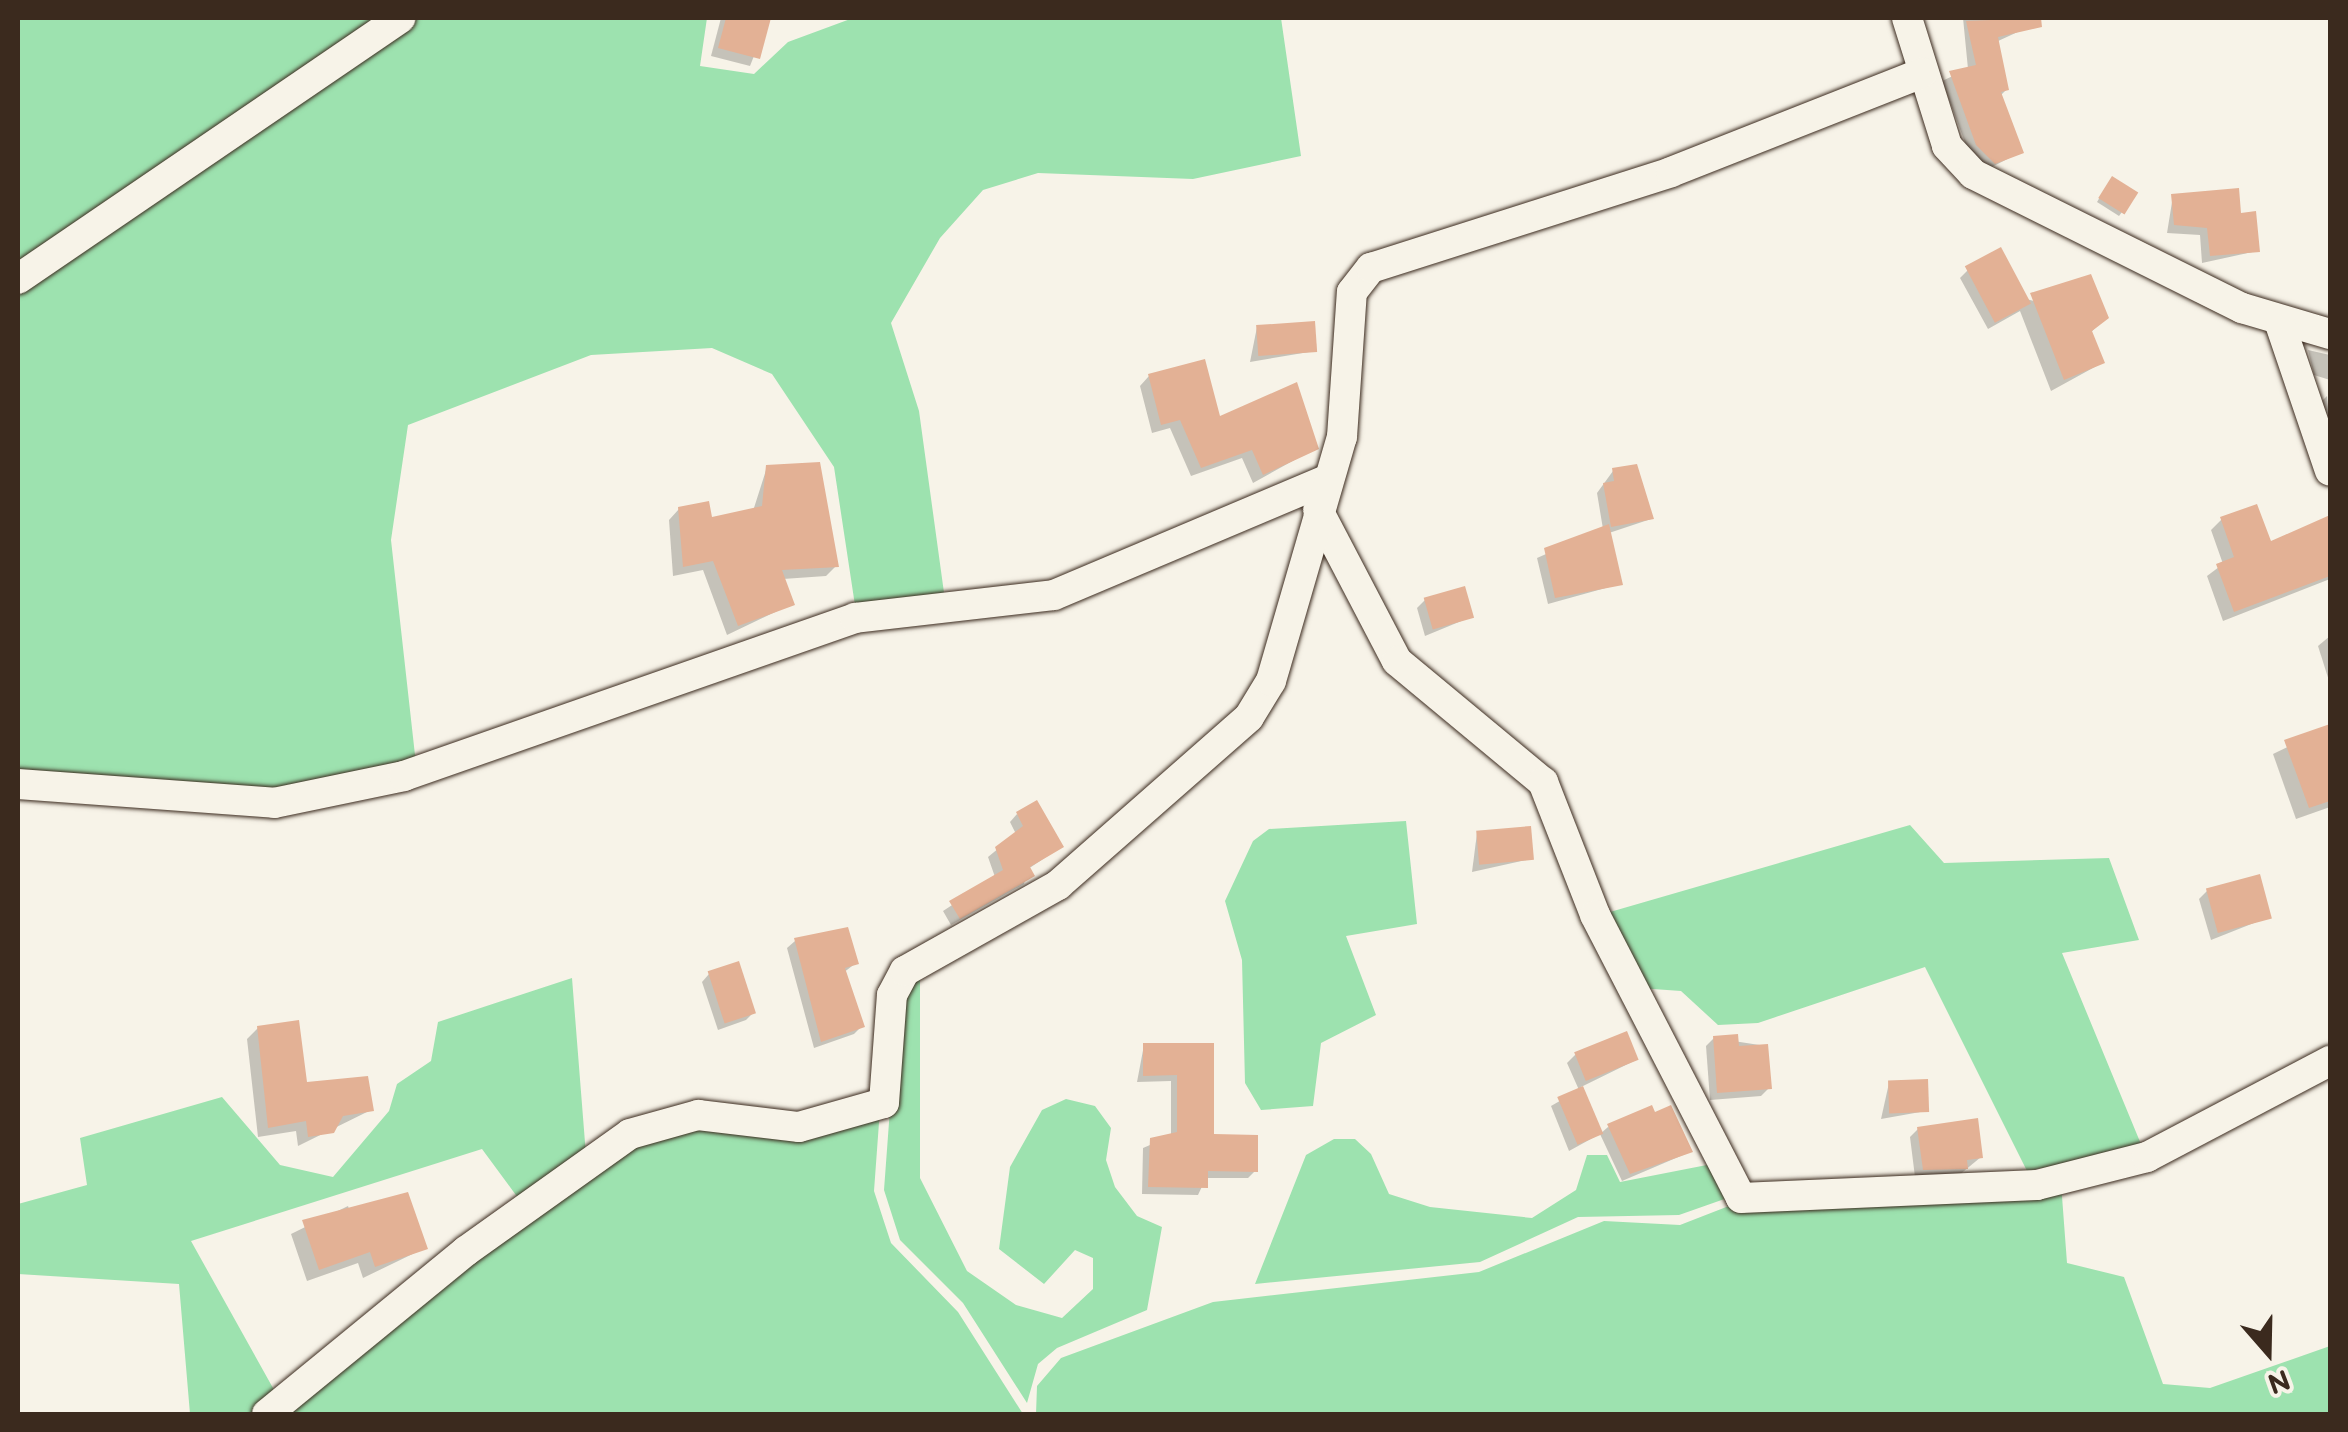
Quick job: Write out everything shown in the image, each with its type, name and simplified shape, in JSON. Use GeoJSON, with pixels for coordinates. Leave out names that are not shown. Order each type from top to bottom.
{"type":"FeatureCollection","features":[{"type":"Feature","properties":{"kind":"street"},"geometry":{"type":"LineString","coordinates":[[18,279],[400,18]]}},
{"type":"Feature","properties":{"kind":"street"},"geometry":{"type":"LineString","coordinates":[[1907,18],[1947,146],[1973,174],[2279,321],[2330,334]]}},
{"type":"Feature","properties":{"kind":"street"},"geometry":{"type":"LineString","coordinates":[[267,1414],[466,1251],[630,1134],[698,1115],[799,1127],[884,1103],[892,995],[905,971],[1058,885],[1249,717],[1288,632],[1326,480],[1342,437],[1352,292],[1371,268],[1671,172],[1922,73]]}},
{"type":"Feature","properties":{"kind":"street"},"geometry":{"type":"LineString","coordinates":[[2279,321],[2330,472]]}},
{"type":"Feature","properties":{"kind":"street"},"geometry":{"type":"LineString","coordinates":[[18,784],[274,803],[404,776],[855,618],[1054,595],[1326,480]]}},
{"type":"Feature","properties":{"kind":"street"},"geometry":{"type":"LineString","coordinates":[[1318,510],[1397,661],[1543,782],[1595,914],[1741,1198],[2037,1186],[2147,1157],[2330,1061]]}},
{"type":"Feature","properties":{"kind":"green space"},"geometry":{"type":"Polygon","coordinates":[[[18,18],[390,18],[18,273],[18,18]]]}},
{"type":"Feature","properties":{"kind":"green space"},"geometry":{"type":"Polygon","coordinates":[[[405,18],[707,18],[700,66],[754,74],[788,42],[853,18],[1281,18],[1301,156],[1193,179],[1038,173],[983,190],[940,238],[891,323],[919,411],[945,600],[856,612],[834,467],[772,374],[712,348],[591,355],[408,425],[391,540],[416,764],[305,791],[18,786],[18,284],[405,18]]]}},
{"type":"Feature","properties":{"kind":"green space"},"geometry":{"type":"Polygon","coordinates":[[[1406,821],[1417,924],[1346,936],[1376,1015],[1321,1043],[1313,1106],[1261,1110],[1245,1083],[1242,960],[1225,901],[1253,841],[1269,829],[1406,821]]]}},
{"type":"Feature","properties":{"kind":"green space"},"geometry":{"type":"Polygon","coordinates":[[[1910,825],[1944,863],[2109,858],[2139,940],[2062,953],[2143,1149],[2027,1171],[1925,967],[1758,1023],[1718,1025],[1681,991],[1639,988],[1610,912],[1910,825]]]}},
{"type":"Feature","properties":{"kind":"green space"},"geometry":{"type":"Polygon","coordinates":[[[920,972],[920,1178],[967,1271],[1016,1305],[1062,1318],[1093,1289],[1093,1258],[1075,1250],[1044,1284],[999,1249],[1010,1167],[1042,1110],[1066,1099],[1095,1106],[1111,1128],[1106,1160],[1115,1187],[1137,1216],[1162,1227],[1147,1310],[1057,1348],[1038,1364],[1027,1403],[963,1303],[900,1240],[884,1190],[898,1001],[920,972]]]}},
{"type":"Feature","properties":{"kind":"green space"},"geometry":{"type":"Polygon","coordinates":[[[572,978],[586,1155],[521,1202],[482,1149],[191,1241],[278,1397],[261,1414],[190,1414],[179,1284],[18,1274],[18,1204],[87,1185],[80,1138],[222,1097],[280,1165],[333,1177],[389,1111],[397,1084],[431,1061],[438,1022],[572,978]]]}},
{"type":"Feature","properties":{"kind":"green space"},"geometry":{"type":"Polygon","coordinates":[[[880,1109],[874,1191],[891,1243],[958,1312],[1023,1414],[276,1414],[647,1130],[880,1109]]]}},
{"type":"Feature","properties":{"kind":"green space"},"geometry":{"type":"Polygon","coordinates":[[[1334,1139],[1355,1139],[1371,1154],[1389,1194],[1430,1207],[1532,1218],[1576,1190],[1587,1155],[1607,1155],[1620,1182],[1717,1163],[1733,1196],[1679,1215],[1578,1217],[1480,1262],[1255,1284],[1306,1155],[1334,1139]]]}},
{"type":"Feature","properties":{"kind":"green space"},"geometry":{"type":"Polygon","coordinates":[[[2061,1183],[2067,1263],[2124,1277],[2163,1384],[2210,1388],[2330,1346],[2330,1414],[1036,1414],[1037,1386],[1061,1358],[1213,1302],[1479,1272],[1604,1221],[1680,1225],[1734,1204],[2061,1183]]]}},
{"type":"Feature","properties":{"kind":"building"},"geometry":{"type":"Polygon","coordinates":[[[726,18],[771,18],[760,59],[718,48],[726,18]]]}},
{"type":"Feature","properties":{"kind":"building"},"geometry":{"type":"Polygon","coordinates":[[[2041,18],[2042,27],[1998,37],[2009,90],[2001,92],[2024,153],[1995,164],[1976,145],[1949,71],[1976,65],[1966,21],[2041,18]]]}},
{"type":"Feature","properties":{"kind":"building"},"geometry":{"type":"Polygon","coordinates":[[[2112,176],[2138,192],[2125,214],[2098,198],[2112,176]]]}},
{"type":"Feature","properties":{"kind":"building"},"geometry":{"type":"Polygon","coordinates":[[[2239,188],[2241,213],[2256,211],[2260,252],[2210,256],[2207,228],[2174,225],[2171,194],[2239,188]]]}},
{"type":"Feature","properties":{"kind":"building"},"geometry":{"type":"Polygon","coordinates":[[[2001,247],[2031,304],[1995,323],[1965,266],[2001,247]]]}},
{"type":"Feature","properties":{"kind":"building"},"geometry":{"type":"Polygon","coordinates":[[[2091,274],[2109,318],[2092,331],[2105,363],[2064,380],[2030,293],[2091,274]]]}},
{"type":"Feature","properties":{"kind":"building"},"geometry":{"type":"Polygon","coordinates":[[[1315,321],[1317,352],[1258,356],[1256,325],[1315,321]]]}},
{"type":"Feature","properties":{"kind":"building"},"geometry":{"type":"Polygon","coordinates":[[[1205,359],[1220,416],[1297,382],[1319,449],[1263,475],[1252,450],[1201,468],[1180,420],[1161,425],[1148,374],[1205,359]]]}},
{"type":"Feature","properties":{"kind":"building"},"geometry":{"type":"Polygon","coordinates":[[[820,462],[839,567],[782,570],[795,605],[738,626],[713,561],[683,567],[678,507],[709,501],[712,517],[762,506],[766,465],[820,462]]]}},
{"type":"Feature","properties":{"kind":"building"},"geometry":{"type":"Polygon","coordinates":[[[1637,464],[1654,519],[1611,527],[1603,483],[1614,481],[1612,468],[1637,464]]]}},
{"type":"Feature","properties":{"kind":"building"},"geometry":{"type":"Polygon","coordinates":[[[2257,504],[2271,541],[2330,515],[2330,576],[2234,612],[2216,564],[2234,557],[2220,517],[2257,504]]]}},
{"type":"Feature","properties":{"kind":"building"},"geometry":{"type":"Polygon","coordinates":[[[1609,524],[1623,585],[1555,598],[1544,548],[1609,524]]]}},
{"type":"Feature","properties":{"kind":"building"},"geometry":{"type":"Polygon","coordinates":[[[1465,586],[1474,618],[1433,630],[1424,598],[1465,586]]]}},
{"type":"Feature","properties":{"kind":"building"},"geometry":{"type":"Polygon","coordinates":[[[2330,724],[2330,801],[2309,808],[2284,740],[2330,724]]]}},
{"type":"Feature","properties":{"kind":"building"},"geometry":{"type":"Polygon","coordinates":[[[1037,800],[1064,847],[1030,867],[1035,876],[960,919],[949,901],[1003,870],[995,847],[1023,826],[1016,812],[1037,800]]]}},
{"type":"Feature","properties":{"kind":"building"},"geometry":{"type":"Polygon","coordinates":[[[1531,826],[1534,860],[1479,865],[1476,831],[1531,826]]]}},
{"type":"Feature","properties":{"kind":"building"},"geometry":{"type":"Polygon","coordinates":[[[2260,874],[2272,918],[2218,933],[2206,888],[2260,874]]]}},
{"type":"Feature","properties":{"kind":"building"},"geometry":{"type":"Polygon","coordinates":[[[848,927],[859,964],[845,968],[865,1027],[821,1042],[794,938],[848,927]]]}},
{"type":"Feature","properties":{"kind":"building"},"geometry":{"type":"Polygon","coordinates":[[[739,961],[756,1013],[725,1024],[708,971],[739,961]]]}},
{"type":"Feature","properties":{"kind":"building"},"geometry":{"type":"Polygon","coordinates":[[[299,1020],[307,1082],[368,1076],[374,1111],[343,1116],[334,1133],[308,1137],[306,1121],[268,1128],[257,1026],[299,1020]]]}},
{"type":"Feature","properties":{"kind":"building"},"geometry":{"type":"Polygon","coordinates":[[[1627,1031],[1639,1060],[1586,1081],[1574,1052],[1627,1031]]]}},
{"type":"Feature","properties":{"kind":"building"},"geometry":{"type":"Polygon","coordinates":[[[1738,1034],[1739,1046],[1768,1044],[1772,1089],[1717,1093],[1713,1036],[1738,1034]]]}},
{"type":"Feature","properties":{"kind":"building"},"geometry":{"type":"Polygon","coordinates":[[[1143,1043],[1214,1043],[1214,1134],[1258,1135],[1258,1172],[1208,1171],[1208,1188],[1148,1187],[1150,1138],[1177,1132],[1177,1075],[1143,1076],[1143,1043]]]}},
{"type":"Feature","properties":{"kind":"building"},"geometry":{"type":"Polygon","coordinates":[[[1928,1079],[1929,1112],[1889,1113],[1888,1080],[1928,1079]]]}},
{"type":"Feature","properties":{"kind":"building"},"geometry":{"type":"Polygon","coordinates":[[[1583,1086],[1603,1134],[1578,1145],[1557,1097],[1583,1086]]]}},
{"type":"Feature","properties":{"kind":"building"},"geometry":{"type":"Polygon","coordinates":[[[1652,1105],[1655,1112],[1671,1105],[1693,1152],[1630,1174],[1607,1124],[1652,1105]]]}},
{"type":"Feature","properties":{"kind":"building"},"geometry":{"type":"Polygon","coordinates":[[[1978,1118],[1983,1158],[1967,1160],[1968,1169],[1923,1170],[1917,1127],[1978,1118]]]}},
{"type":"Feature","properties":{"kind":"building"},"geometry":{"type":"Polygon","coordinates":[[[408,1192],[428,1249],[375,1267],[370,1252],[319,1270],[302,1220],[408,1192]]]}}]}
